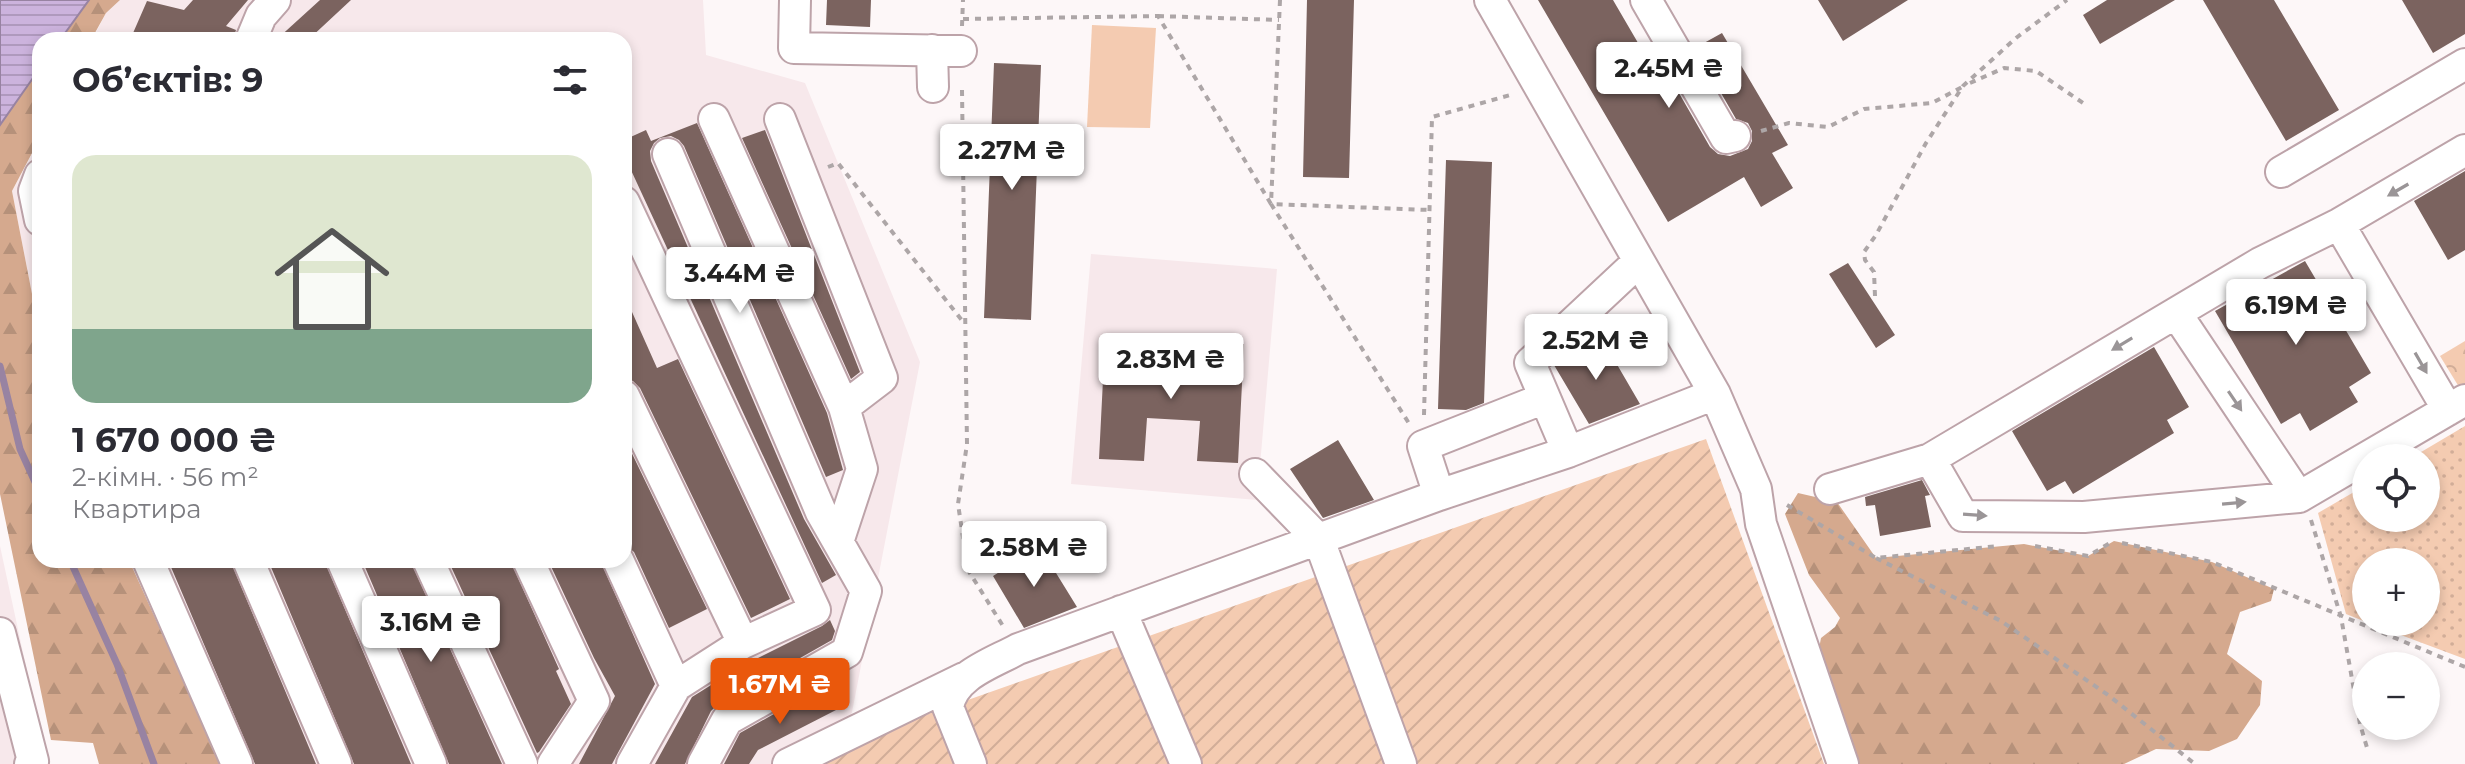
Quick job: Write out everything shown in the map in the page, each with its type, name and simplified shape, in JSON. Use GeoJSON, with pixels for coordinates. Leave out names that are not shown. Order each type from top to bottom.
{"type":"FeatureCollection","features":[{"type":"Feature","properties":{"kind":"street"},"geometry":{"type":"LineString","coordinates":[[254,32],[261,16],[275,0]]}},
{"type":"Feature","properties":{"kind":"street"},"geometry":{"type":"LineString","coordinates":[[795,0],[794,48],[947,50],[933,87]]}},
{"type":"Feature","properties":{"kind":"street"},"geometry":{"type":"LineString","coordinates":[[1490,0],[1715,394],[1756,489],[1761,524],[1843,764]]}},
{"type":"Feature","properties":{"kind":"street"},"geometry":{"type":"LineString","coordinates":[[1646,0],[1726,138],[1735,136]]}},
{"type":"Feature","properties":{"kind":"street"},"geometry":{"type":"LineString","coordinates":[[2281,172],[2465,64]]}},
{"type":"Feature","properties":{"kind":"street"},"geometry":{"type":"LineString","coordinates":[[714,119],[844,407],[862,469],[838,542]]}},
{"type":"Feature","properties":{"kind":"street"},"geometry":{"type":"LineString","coordinates":[[780,119],[882,378],[844,407]]}},
{"type":"Feature","properties":{"kind":"street"},"geometry":{"type":"LineString","coordinates":[[1830,489],[1930,459],[2260,263],[2339,224],[2465,150]]}},
{"type":"Feature","properties":{"kind":"street"},"geometry":{"type":"LineString","coordinates":[[668,154],[821,512],[866,591],[847,652],[727,720],[703,764]]}},
{"type":"Feature","properties":{"kind":"street"},"geometry":{"type":"LineString","coordinates":[[632,219],[815,610]]}},
{"type":"Feature","properties":{"kind":"street"},"geometry":{"type":"LineString","coordinates":[[1930,459],[1963,516],[2084,517],[2299,497],[2457,405],[2339,224]]}},
{"type":"Feature","properties":{"kind":"street"},"geometry":{"type":"LineString","coordinates":[[1568,452],[1530,363],[1639,261]]}},
{"type":"Feature","properties":{"kind":"street"},"geometry":{"type":"LineString","coordinates":[[2182,310],[2299,497]]}},
{"type":"Feature","properties":{"kind":"street"},"geometry":{"type":"LineString","coordinates":[[788,764],[1018,649],[1439,495],[1568,452],[1715,394]]}},
{"type":"Feature","properties":{"kind":"street"},"geometry":{"type":"LineString","coordinates":[[1439,495],[1423,446],[1545,398]]}},
{"type":"Feature","properties":{"kind":"street"},"geometry":{"type":"LineString","coordinates":[[632,413],[743,643]]}},
{"type":"Feature","properties":{"kind":"street"},"geometry":{"type":"LineString","coordinates":[[1255,474],[1319,540],[1401,764]]}},
{"type":"Feature","properties":{"kind":"street"},"geometry":{"type":"LineString","coordinates":[[151,568],[237,764]]}},
{"type":"Feature","properties":{"kind":"street"},"geometry":{"type":"LineString","coordinates":[[251,568],[336,764]]}},
{"type":"Feature","properties":{"kind":"street"},"geometry":{"type":"LineString","coordinates":[[345,568],[431,764]]}},
{"type":"Feature","properties":{"kind":"street"},"geometry":{"type":"LineString","coordinates":[[432,568],[522,764]]}},
{"type":"Feature","properties":{"kind":"street"},"geometry":{"type":"LineString","coordinates":[[532,568],[594,701],[553,764]]}},
{"type":"Feature","properties":{"kind":"street"},"geometry":{"type":"LineString","coordinates":[[622,568],[676,686]]}},
{"type":"Feature","properties":{"kind":"street"},"geometry":{"type":"LineString","coordinates":[[632,764],[676,686],[743,643],[815,610],[856,621]]}},
{"type":"Feature","properties":{"kind":"street"},"geometry":{"type":"LineString","coordinates":[[1121,611],[1186,764]]}},
{"type":"Feature","properties":{"kind":"street"},"geometry":{"type":"LineString","coordinates":[[0,633],[33,761],[30,764]]}},
{"type":"Feature","properties":{"kind":"street"},"geometry":{"type":"LineString","coordinates":[[969,676],[954,689],[948,707],[971,764]]}},
{"type":"Feature","properties":{"kind":"path"},"geometry":{"type":"LineString","coordinates":[[963,0],[962,19],[947,50],[966,325],[967,444],[958,504],[968,570],[1018,649]]}},
{"type":"Feature","properties":{"kind":"path"},"geometry":{"type":"LineString","coordinates":[[1271,204],[1280,0]]}},
{"type":"Feature","properties":{"kind":"path"},"geometry":{"type":"LineString","coordinates":[[1875,296],[1874,272],[1865,260],[1864,252],[1926,143],[1963,86],[2016,38],[2067,0]]}},
{"type":"Feature","properties":{"kind":"path"},"geometry":{"type":"LineString","coordinates":[[962,19],[1158,16],[1279,20]]}},
{"type":"Feature","properties":{"kind":"path"},"geometry":{"type":"LineString","coordinates":[[1158,16],[1271,204],[1423,446]]}},
{"type":"Feature","properties":{"kind":"path"},"geometry":{"type":"LineString","coordinates":[[1735,136],[1789,123],[1828,127],[1864,109],[1932,103],[2004,68],[2036,71],[2086,105]]}},
{"type":"Feature","properties":{"kind":"path"},"geometry":{"type":"LineString","coordinates":[[1423,446],[1432,117],[1523,91]]}},
{"type":"Feature","properties":{"kind":"path"},"geometry":{"type":"LineString","coordinates":[[838,163],[966,325]]}},
{"type":"Feature","properties":{"kind":"path"},"geometry":{"type":"LineString","coordinates":[[1271,204],[1430,210]]}},
{"type":"Feature","properties":{"kind":"path"},"geometry":{"type":"LineString","coordinates":[[1756,489],[1876,558],[2001,621],[2108,695],[2195,764]]}},
{"type":"Feature","properties":{"kind":"path"},"geometry":{"type":"LineString","coordinates":[[2299,497],[2310,518],[2341,617],[2360,724],[2368,751]]}},
{"type":"Feature","properties":{"kind":"path"},"geometry":{"type":"LineString","coordinates":[[2024,544],[2088,556],[2114,541],[2212,562],[2465,667]]}},
{"type":"Feature","properties":{"kind":"path"},"geometry":{"type":"LineString","coordinates":[[1876,558],[2009,545]]}},
{"type":"Feature","properties":{"kind":"shaded area"},"geometry":{"type":"Polygon","coordinates":[[[0,0],[89,0],[66,32],[32,32],[32,79],[0,125],[0,0]]]}},
{"type":"Feature","properties":{"kind":"shaded area"},"geometry":{"type":"Polygon","coordinates":[[[120,0],[703,0],[706,55],[805,83],[920,362],[846,743],[777,764],[221,764],[133,568],[632,568],[632,32],[96,32],[106,13],[120,0]]]}},
{"type":"Feature","properties":{"kind":"shaded area"},"geometry":{"type":"Polygon","coordinates":[[[32,154],[32,294],[12,191],[32,154]]]}},
{"type":"Feature","properties":{"kind":"shaded area"},"geometry":{"type":"Polygon","coordinates":[[[1091,254],[1277,269],[1257,500],[1071,484],[1091,254]]]}},
{"type":"Feature","properties":{"kind":"shaded area"},"geometry":{"type":"Polygon","coordinates":[[[0,546],[43,745],[41,764],[0,764],[0,546]]]}},
{"type":"Feature","properties":{"kind":"green space"},"geometry":{"type":"Polygon","coordinates":[[[0,0],[120,0],[106,13],[95,32],[32,32],[32,153],[12,191],[32,294],[32,568],[133,568],[221,764],[99,764],[93,743],[51,740],[0,494],[0,0]]]}},
{"type":"Feature","properties":{"kind":"green space"},"geometry":{"type":"Polygon","coordinates":[[[1092,25],[1156,28],[1150,128],[1087,127],[1092,25]]]}},
{"type":"Feature","properties":{"kind":"green space"},"geometry":{"type":"Polygon","coordinates":[[[2465,341],[2465,384],[2459,387],[2440,356],[2465,341]]]}},
{"type":"Feature","properties":{"kind":"green space"},"geometry":{"type":"Polygon","coordinates":[[[2465,426],[2465,659],[2403,636],[2440,636],[2440,548],[2352,548],[2352,616],[2346,614],[2318,513],[2352,493],[2352,532],[2440,532],[2440,444],[2435,444],[2465,426]]]}},
{"type":"Feature","properties":{"kind":"green space"},"geometry":{"type":"Polygon","coordinates":[[[1706,439],[1824,764],[777,764],[846,743],[1706,439]]]}},
{"type":"Feature","properties":{"kind":"green space"},"geometry":{"type":"Polygon","coordinates":[[[1798,493],[1837,502],[1876,558],[2024,544],[2088,556],[2114,541],[2212,562],[2274,589],[2271,601],[2240,612],[2227,654],[2262,681],[2260,705],[2237,739],[2209,751],[2156,749],[2124,764],[1843,764],[1818,654],[1821,638],[1835,627],[1840,618],[1809,575],[1785,514],[1798,493]]]}},
{"type":"Feature","properties":{"kind":"building"},"geometry":{"type":"Polygon","coordinates":[[[193,0],[248,0],[226,26],[235,32],[133,32],[147,1],[184,10],[193,0]]]}},
{"type":"Feature","properties":{"kind":"building"},"geometry":{"type":"Polygon","coordinates":[[[320,0],[351,0],[317,32],[285,32],[320,0]]]}},
{"type":"Feature","properties":{"kind":"building"},"geometry":{"type":"Polygon","coordinates":[[[827,0],[871,0],[870,27],[826,25],[827,0]]]}},
{"type":"Feature","properties":{"kind":"building"},"geometry":{"type":"Polygon","coordinates":[[[1307,0],[1354,0],[1349,178],[1303,177],[1307,0]]]}},
{"type":"Feature","properties":{"kind":"building"},"geometry":{"type":"Polygon","coordinates":[[[1538,0],[1613,0],[1655,72],[1664,67],[1710,147],[1718,154],[1730,156],[1748,149],[1752,131],[1748,123],[1736,119],[1695,48],[1722,33],[1788,145],[1772,153],[1793,188],[1761,207],[1744,177],[1668,222],[1538,0]]]}},
{"type":"Feature","properties":{"kind":"building"},"geometry":{"type":"Polygon","coordinates":[[[1818,0],[1908,0],[1843,41],[1818,0]]]}},
{"type":"Feature","properties":{"kind":"building"},"geometry":{"type":"Polygon","coordinates":[[[2107,0],[2175,0],[2100,44],[2083,15],[2107,0]]]}},
{"type":"Feature","properties":{"kind":"building"},"geometry":{"type":"Polygon","coordinates":[[[2203,0],[2274,0],[2339,110],[2286,141],[2203,0]]]}},
{"type":"Feature","properties":{"kind":"building"},"geometry":{"type":"Polygon","coordinates":[[[2402,0],[2465,0],[2465,34],[2433,53],[2402,0]]]}},
{"type":"Feature","properties":{"kind":"building"},"geometry":{"type":"Polygon","coordinates":[[[994,63],[1041,65],[1031,320],[984,318],[994,63]]]}},
{"type":"Feature","properties":{"kind":"building"},"geometry":{"type":"Polygon","coordinates":[[[697,123],[827,413],[843,470],[826,477],[684,146],[671,136],[660,138],[650,151],[651,161],[804,519],[836,575],[822,583],[632,172],[632,136],[646,130],[651,141],[697,123]]]}},
{"type":"Feature","properties":{"kind":"building"},"geometry":{"type":"Polygon","coordinates":[[[765,130],[860,372],[851,379],[742,138],[765,130]]]}},
{"type":"Feature","properties":{"kind":"building"},"geometry":{"type":"Polygon","coordinates":[[[1446,160],[1492,162],[1484,403],[1466,410],[1438,409],[1446,160]]]}},
{"type":"Feature","properties":{"kind":"building"},"geometry":{"type":"Polygon","coordinates":[[[2465,171],[2465,250],[2448,260],[2414,201],[2465,171]]]}},
{"type":"Feature","properties":{"kind":"building"},"geometry":{"type":"Polygon","coordinates":[[[2305,261],[2371,373],[2349,387],[2358,402],[2310,431],[2300,413],[2281,424],[2215,311],[2305,261]]]}},
{"type":"Feature","properties":{"kind":"building"},"geometry":{"type":"Polygon","coordinates":[[[1848,263],[1895,335],[1876,348],[1829,274],[1848,263]]]}},
{"type":"Feature","properties":{"kind":"building"},"geometry":{"type":"Polygon","coordinates":[[[632,312],[657,368],[678,359],[790,599],[751,618],[640,388],[633,381],[632,312]]]}},
{"type":"Feature","properties":{"kind":"building"},"geometry":{"type":"Polygon","coordinates":[[[1601,337],[1640,404],[1589,424],[1554,365],[1601,337]]]}},
{"type":"Feature","properties":{"kind":"building"},"geometry":{"type":"Polygon","coordinates":[[[1105,340],[1156,343],[1154,379],[1200,382],[1203,342],[1244,344],[1238,463],[1197,461],[1200,421],[1147,418],[1144,461],[1099,459],[1105,340]]]}},
{"type":"Feature","properties":{"kind":"building"},"geometry":{"type":"Polygon","coordinates":[[[2154,347],[2189,407],[2167,420],[2174,433],[2073,494],[2065,481],[2047,491],[2012,431],[2154,347]]]}},
{"type":"Feature","properties":{"kind":"building"},"geometry":{"type":"Polygon","coordinates":[[[1338,440],[1374,500],[1323,518],[1290,469],[1338,440]]]}},
{"type":"Feature","properties":{"kind":"building"},"geometry":{"type":"Polygon","coordinates":[[[632,454],[707,609],[669,628],[634,552],[632,454]]]}},
{"type":"Feature","properties":{"kind":"building"},"geometry":{"type":"Polygon","coordinates":[[[1922,480],[1930,495],[1925,496],[1931,527],[1880,536],[1875,505],[1866,506],[1865,497],[1922,480]]]}},
{"type":"Feature","properties":{"kind":"building"},"geometry":{"type":"Polygon","coordinates":[[[1040,547],[1077,607],[1024,628],[993,576],[1040,547]]]}},
{"type":"Feature","properties":{"kind":"building"},"geometry":{"type":"Polygon","coordinates":[[[171,568],[233,568],[316,764],[255,764],[171,568]]]}},
{"type":"Feature","properties":{"kind":"building"},"geometry":{"type":"Polygon","coordinates":[[[271,568],[327,568],[411,764],[354,764],[271,568]]]}},
{"type":"Feature","properties":{"kind":"building"},"geometry":{"type":"Polygon","coordinates":[[[365,568],[414,568],[502,764],[449,764],[365,568]]]}},
{"type":"Feature","properties":{"kind":"building"},"geometry":{"type":"Polygon","coordinates":[[[452,568],[514,568],[559,669],[556,671],[571,704],[537,753],[452,568]]]}},
{"type":"Feature","properties":{"kind":"building"},"geometry":{"type":"Polygon","coordinates":[[[552,568],[604,568],[655,684],[612,764],[579,764],[615,696],[552,568]]]}},
{"type":"Feature","properties":{"kind":"building"},"geometry":{"type":"Polygon","coordinates":[[[830,620],[835,631],[832,640],[717,705],[711,711],[685,764],[655,764],[692,697],[740,667],[830,620]]]}},
{"type":"Feature","properties":{"kind":"building"},"geometry":{"type":"Polygon","coordinates":[[[824,686],[836,710],[758,750],[749,764],[724,764],[740,733],[824,686]]]}},
{"type":"Feature","properties":{"kind":"waterway"},"geometry":{"type":"LineString","coordinates":[[0,366],[20,449],[32,475]]}},
{"type":"Feature","properties":{"kind":"waterway"},"geometry":{"type":"LineString","coordinates":[[74,568],[117,664],[154,764]]}}]}
